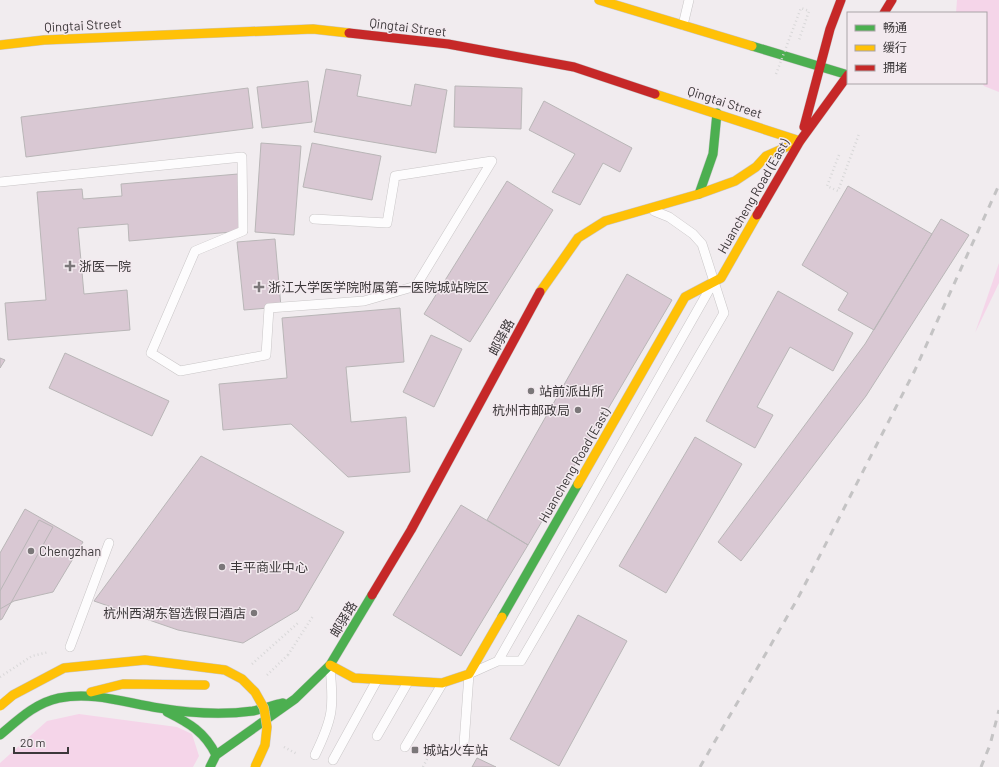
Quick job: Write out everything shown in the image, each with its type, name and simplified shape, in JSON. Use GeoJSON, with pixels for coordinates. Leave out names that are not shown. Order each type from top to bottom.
{"type":"FeatureCollection","features":[{"type":"Feature","properties":{"kind":"street"},"geometry":{"type":"LineString","coordinates":[[599,0],[847,75]]}},
{"type":"Feature","properties":{"kind":"street","name":"Huancheng Road (East)"},"geometry":{"type":"LineString","coordinates":[[800,141],[830,29],[841,0]]}},
{"type":"Feature","properties":{"kind":"street"},"geometry":{"type":"LineString","coordinates":[[885,12],[892,0]]}},
{"type":"Feature","properties":{"kind":"street","name":"Qingtai Street"},"geometry":{"type":"LineString","coordinates":[[0,45],[44,40],[313,29],[448,44],[574,67],[800,141]]}},
{"type":"Feature","properties":{"kind":"street","name":"Huancheng Road (East)"},"geometry":{"type":"LineString","coordinates":[[469,674],[685,297],[721,278],[800,141],[847,76]]}},
{"type":"Feature","properties":{"kind":"street"},"geometry":{"type":"LineString","coordinates":[[699,194],[710,170],[715,152],[717,113]]}},
{"type":"Feature","properties":{"kind":"street","name":"邮驿路"},"geometry":{"type":"LineString","coordinates":[[216,756],[295,699],[330,665],[411,530],[545,282],[578,238],[605,221],[699,194],[735,181],[756,167],[766,156],[800,141]]}},
{"type":"Feature","properties":{"kind":"street"},"geometry":{"type":"LineString","coordinates":[[0,706],[13,695],[64,668],[145,660],[226,670],[242,679],[255,692],[264,708],[267,727],[265,745],[258,765]]}},
{"type":"Feature","properties":{"kind":"street"},"geometry":{"type":"LineString","coordinates":[[330,665],[354,678],[442,683],[469,674]]}},
{"type":"Feature","properties":{"kind":"street"},"geometry":{"type":"LineString","coordinates":[[0,735],[25,714],[45,702],[123,684],[205,685]]}},
{"type":"Feature","properties":{"kind":"street"},"geometry":{"type":"LineString","coordinates":[[69,697],[94,695],[160,708],[229,712],[252,711],[295,699]]}},
{"type":"Feature","properties":{"kind":"street"},"geometry":{"type":"LineString","coordinates":[[160,708],[197,727],[206,736],[216,756],[210,767]]}},
{"type":"Feature","properties":{"kind":"lane"},"geometry":{"type":"LineString","coordinates":[[683,25],[689,0]]}},
{"type":"Feature","properties":{"kind":"lane"},"geometry":{"type":"LineString","coordinates":[[0,182],[242,157],[243,231],[196,251],[151,353],[180,371],[266,355],[269,308],[364,301],[416,286],[492,161],[395,176],[387,223],[314,219]]}},
{"type":"Feature","properties":{"kind":"lane"},"geometry":{"type":"LineString","coordinates":[[464,744],[469,674],[498,661],[521,661],[724,313],[702,244],[694,234],[669,217],[647,208]]}},
{"type":"Feature","properties":{"kind":"lane","name":"Huancheng Road (East)"},"geometry":{"type":"LineString","coordinates":[[498,661],[713,282]]}},
{"type":"Feature","properties":{"kind":"lane"},"geometry":{"type":"LineString","coordinates":[[70,647],[109,543]]}},
{"type":"Feature","properties":{"kind":"lane"},"geometry":{"type":"LineString","coordinates":[[315,756],[328,729],[332,713],[330,665]]}},
{"type":"Feature","properties":{"kind":"lane"},"geometry":{"type":"LineString","coordinates":[[333,760],[378,679]]}},
{"type":"Feature","properties":{"kind":"lane"},"geometry":{"type":"LineString","coordinates":[[377,736],[408,681]]}},
{"type":"Feature","properties":{"kind":"lane"},"geometry":{"type":"LineString","coordinates":[[405,747],[442,683]]}},
{"type":"Feature","properties":{"kind":"path"},"geometry":{"type":"LineString","coordinates":[[776,74],[801,8],[809,11],[799,40]]}},
{"type":"Feature","properties":{"kind":"path"},"geometry":{"type":"LineString","coordinates":[[839,155],[827,186],[838,191],[859,134]]}},
{"type":"Feature","properties":{"kind":"path"},"geometry":{"type":"LineString","coordinates":[[288,655],[313,616]]}},
{"type":"Feature","properties":{"kind":"path"},"geometry":{"type":"LineString","coordinates":[[423,767],[432,750]]}},
{"type":"Feature","properties":{"kind":"shaded area"},"geometry":{"type":"Polygon","coordinates":[[[957,0],[999,0],[999,92],[984,86],[983,84],[987,84],[987,12],[956,12],[957,0]]]}},
{"type":"Feature","properties":{"kind":"shaded area"},"geometry":{"type":"Polygon","coordinates":[[[999,263],[999,283],[975,333],[999,263]]]}},
{"type":"Feature","properties":{"kind":"shaded area"},"geometry":{"type":"Polygon","coordinates":[[[79,714],[177,727],[192,734],[199,756],[193,767],[0,767],[0,763],[47,721],[79,714]]]}},
{"type":"Feature","properties":{"kind":"building"},"geometry":{"type":"Polygon","coordinates":[[[326,69],[361,75],[357,96],[411,106],[415,84],[447,90],[436,153],[314,132],[326,69]]]}},
{"type":"Feature","properties":{"kind":"building"},"geometry":{"type":"Polygon","coordinates":[[[308,81],[312,122],[262,128],[257,87],[308,81]]]}},
{"type":"Feature","properties":{"kind":"building"},"geometry":{"type":"Polygon","coordinates":[[[455,86],[522,88],[521,129],[454,127],[455,86]]]}},
{"type":"Feature","properties":{"kind":"building"},"geometry":{"type":"Polygon","coordinates":[[[248,88],[253,128],[26,157],[21,117],[248,88]]]}},
{"type":"Feature","properties":{"kind":"building"},"geometry":{"type":"Polygon","coordinates":[[[544,101],[632,148],[620,172],[603,163],[580,205],[552,192],[575,154],[529,130],[544,101]]]}},
{"type":"Feature","properties":{"kind":"building"},"geometry":{"type":"Polygon","coordinates":[[[261,143],[301,146],[294,235],[255,232],[261,143]]]}},
{"type":"Feature","properties":{"kind":"building"},"geometry":{"type":"Polygon","coordinates":[[[312,143],[381,156],[372,200],[303,187],[312,143]]]}},
{"type":"Feature","properties":{"kind":"building"},"geometry":{"type":"Polygon","coordinates":[[[238,174],[243,231],[129,241],[128,224],[78,228],[84,294],[127,290],[130,330],[8,340],[5,303],[46,300],[37,192],[82,189],[83,199],[122,196],[121,184],[238,174]]]}},
{"type":"Feature","properties":{"kind":"building"},"geometry":{"type":"Polygon","coordinates":[[[507,181],[553,210],[470,342],[424,314],[507,181]]]}},
{"type":"Feature","properties":{"kind":"building"},"geometry":{"type":"Polygon","coordinates":[[[848,186],[932,234],[874,330],[838,310],[848,293],[802,265],[848,186]]]}},
{"type":"Feature","properties":{"kind":"building"},"geometry":{"type":"Polygon","coordinates":[[[941,219],[969,235],[866,396],[741,561],[718,542],[865,344],[941,219]]]}},
{"type":"Feature","properties":{"kind":"building"},"geometry":{"type":"Polygon","coordinates":[[[275,239],[281,307],[244,310],[237,242],[275,239]]]}},
{"type":"Feature","properties":{"kind":"building","name":"杭州市邮政局"},"geometry":{"type":"Polygon","coordinates":[[[627,274],[672,300],[528,545],[487,520],[627,274]]]}},
{"type":"Feature","properties":{"kind":"building"},"geometry":{"type":"Polygon","coordinates":[[[778,291],[853,333],[833,371],[790,347],[757,407],[773,415],[755,448],[706,421],[778,291]]]}},
{"type":"Feature","properties":{"kind":"building"},"geometry":{"type":"Polygon","coordinates":[[[400,308],[404,362],[346,367],[351,422],[406,417],[410,472],[348,477],[291,424],[223,430],[219,384],[287,378],[282,318],[400,308]]]}},
{"type":"Feature","properties":{"kind":"building"},"geometry":{"type":"Polygon","coordinates":[[[431,335],[462,349],[434,407],[403,392],[431,335]]]}},
{"type":"Feature","properties":{"kind":"building"},"geometry":{"type":"Polygon","coordinates":[[[65,353],[169,401],[152,436],[49,388],[65,353]]]}},
{"type":"Feature","properties":{"kind":"building"},"geometry":{"type":"Polygon","coordinates":[[[0,358],[5,360],[0,368],[0,358]]]}},
{"type":"Feature","properties":{"kind":"building"},"geometry":{"type":"Polygon","coordinates":[[[695,437],[742,464],[666,593],[619,566],[695,437]]]}},
{"type":"Feature","properties":{"kind":"building","name":"丰平商业中心"},"geometry":{"type":"Polygon","coordinates":[[[201,456],[344,532],[298,610],[243,643],[178,630],[94,601],[201,456]]]}},
{"type":"Feature","properties":{"kind":"building"},"geometry":{"type":"Polygon","coordinates":[[[461,505],[528,545],[461,656],[393,615],[461,505]]]}},
{"type":"Feature","properties":{"kind":"building"},"geometry":{"type":"Polygon","coordinates":[[[25,509],[83,542],[53,592],[14,601],[0,609],[0,553],[25,509]]]}},
{"type":"Feature","properties":{"kind":"building","name":"Chengzhan"},"geometry":{"type":"Polygon","coordinates":[[[39,520],[53,527],[2,619],[0,620],[0,591],[39,520]]]}},
{"type":"Feature","properties":{"kind":"building"},"geometry":{"type":"Polygon","coordinates":[[[578,615],[627,641],[559,766],[510,739],[578,615]]]}},
{"type":"Feature","properties":{"kind":"building"},"geometry":{"type":"Polygon","coordinates":[[[477,758],[496,767],[472,767],[477,758]]]}},
{"type":"Feature","properties":{"kind":"railway"},"geometry":{"type":"LineString","coordinates":[[700,767],[798,598],[915,370],[999,185]]}},
{"type":"Feature","properties":{"kind":"railway"},"geometry":{"type":"LineString","coordinates":[[981,767],[990,745],[999,710]]}},
{"type":"Feature","properties":{"kind":"traffic: fast"},"geometry":{"type":"LineString","coordinates":[[752,46],[847,75]]}},
{"type":"Feature","properties":{"kind":"traffic: fast"},"geometry":{"type":"LineString","coordinates":[[699,194],[713,154],[717,113]]}},
{"type":"Feature","properties":{"kind":"traffic: fast"},"geometry":{"type":"LineString","coordinates":[[502,617],[578,484]]}},
{"type":"Feature","properties":{"kind":"traffic: fast"},"geometry":{"type":"LineString","coordinates":[[210,767],[216,755],[295,699],[330,665],[372,595]]}},
{"type":"Feature","properties":{"kind":"traffic: fast"},"geometry":{"type":"LineString","coordinates":[[0,735],[20,718],[42,704],[50,700],[72,696],[109,698],[170,710],[206,713],[253,711],[283,703]]}},
{"type":"Feature","properties":{"kind":"traffic: fast"},"geometry":{"type":"LineString","coordinates":[[167,712],[196,729],[207,740],[216,755]]}},
{"type":"Feature","properties":{"kind":"traffic: slow"},"geometry":{"type":"LineString","coordinates":[[599,0],[752,46]]}},
{"type":"Feature","properties":{"kind":"traffic: slow"},"geometry":{"type":"LineString","coordinates":[[0,45],[44,40],[313,29],[349,33]]}},
{"type":"Feature","properties":{"kind":"traffic: slow"},"geometry":{"type":"LineString","coordinates":[[655,94],[800,141]]}},
{"type":"Feature","properties":{"kind":"traffic: slow"},"geometry":{"type":"LineString","coordinates":[[540,292],[578,238],[605,221],[699,194],[735,181],[756,167],[766,156],[800,141]]}},
{"type":"Feature","properties":{"kind":"traffic: slow"},"geometry":{"type":"LineString","coordinates":[[578,484],[685,297],[721,278],[757,215]]}},
{"type":"Feature","properties":{"kind":"traffic: slow"},"geometry":{"type":"LineString","coordinates":[[330,665],[354,678],[442,683],[469,674],[502,617]]}},
{"type":"Feature","properties":{"kind":"traffic: slow"},"geometry":{"type":"LineString","coordinates":[[0,706],[13,695],[64,668],[145,660],[225,670],[242,679],[255,692],[264,708],[267,727],[265,745],[255,767]]}},
{"type":"Feature","properties":{"kind":"traffic: slow"},"geometry":{"type":"LineString","coordinates":[[91,692],[123,684],[205,685]]}},
{"type":"Feature","properties":{"kind":"traffic: jam"},"geometry":{"type":"LineString","coordinates":[[804,127],[830,29],[841,0]]}},
{"type":"Feature","properties":{"kind":"traffic: jam"},"geometry":{"type":"LineString","coordinates":[[885,12],[892,0]]}},
{"type":"Feature","properties":{"kind":"traffic: jam"},"geometry":{"type":"LineString","coordinates":[[349,33],[448,44],[574,67],[655,94]]}},
{"type":"Feature","properties":{"kind":"traffic: jam"},"geometry":{"type":"LineString","coordinates":[[757,215],[800,141],[847,76]]}},
{"type":"Feature","properties":{"kind":"traffic: jam"},"geometry":{"type":"LineString","coordinates":[[372,595],[411,530],[540,292]]}},
{"type":"Feature","properties":{"kind":"place","name":"浙医一院"},"geometry":{"type":"Point","coordinates":[70,266]}},
{"type":"Feature","properties":{"kind":"place","name":"浙江大学医学院附属第一医院城站院区"},"geometry":{"type":"Point","coordinates":[259,287]}},
{"type":"Feature","properties":{"kind":"place","name":"站前派出所"},"geometry":{"type":"Point","coordinates":[531,391]}},
{"type":"Feature","properties":{"kind":"place","name":"杭州市邮政局"},"geometry":{"type":"Point","coordinates":[578,410]}},
{"type":"Feature","properties":{"kind":"place","name":"Chengzhan"},"geometry":{"type":"Point","coordinates":[31,551]}},
{"type":"Feature","properties":{"kind":"place","name":"丰平商业中心"},"geometry":{"type":"Point","coordinates":[222,567]}},
{"type":"Feature","properties":{"kind":"place","name":"杭州西湖东智选假日酒店"},"geometry":{"type":"Point","coordinates":[254,613]}},
{"type":"Feature","properties":{"kind":"place","name":"城站火车站"},"geometry":{"type":"Point","coordinates":[415,750]}}]}
